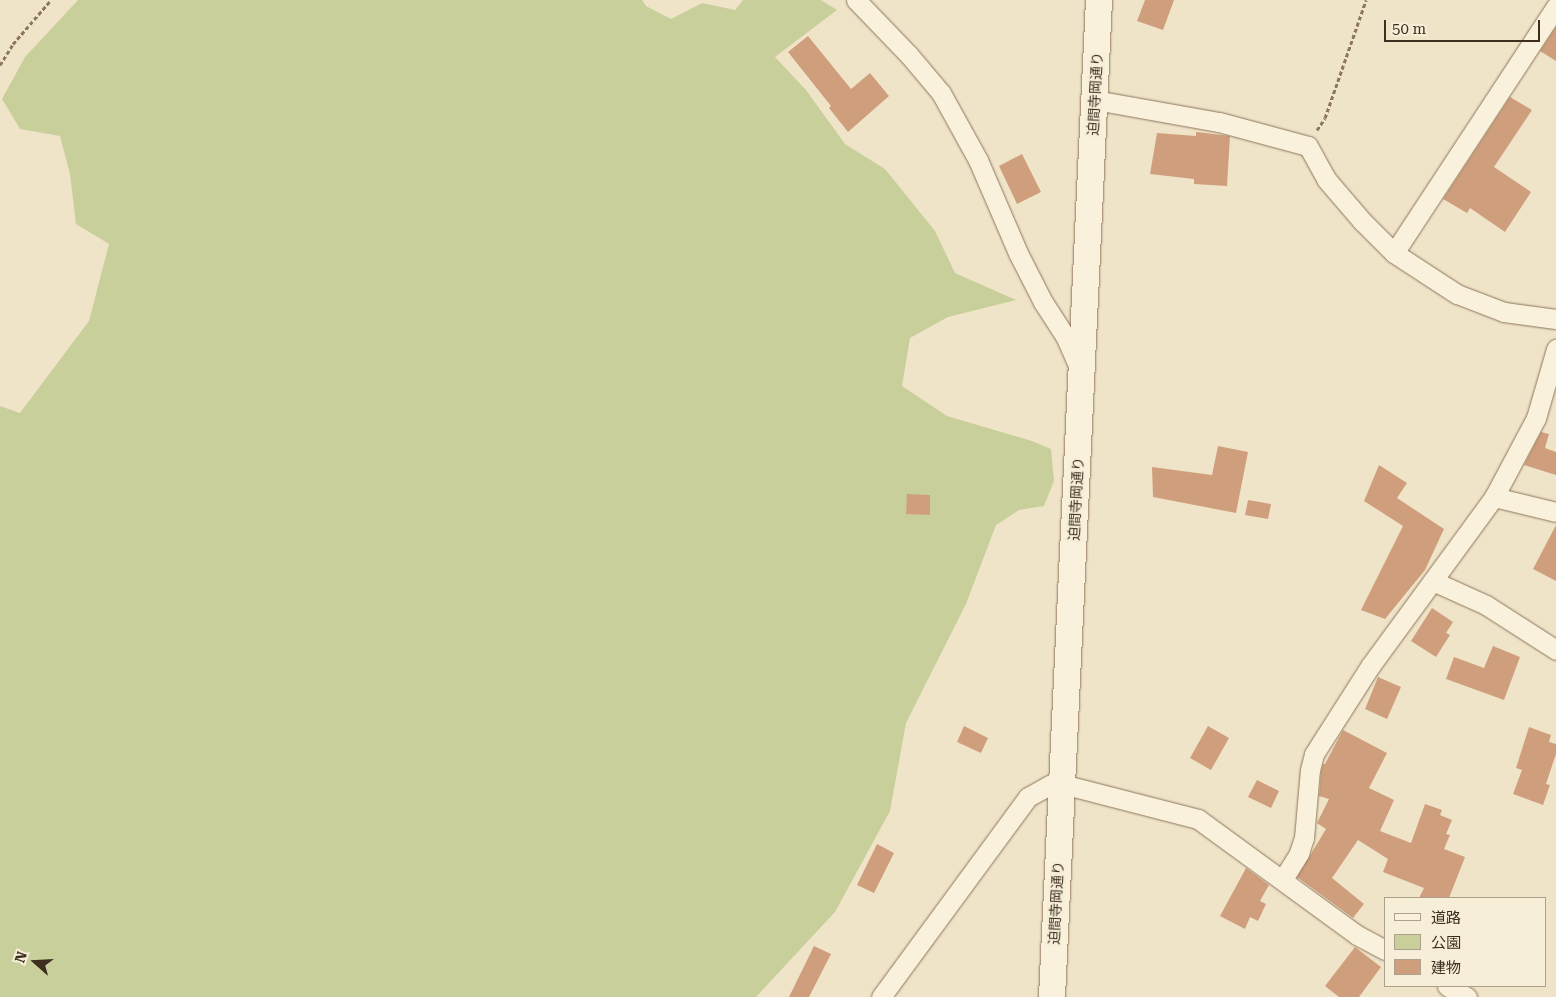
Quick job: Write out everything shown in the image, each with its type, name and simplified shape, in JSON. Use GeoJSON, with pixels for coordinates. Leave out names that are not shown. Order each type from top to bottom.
{"type":"FeatureCollection","features":[{"type":"Feature","properties":{"kind":"street"},"geometry":{"type":"LineString","coordinates":[[856,0],[909,55],[941,93],[978,160],[1018,253],[1043,302],[1065,336],[1082,376]]}},
{"type":"Feature","properties":{"kind":"street","name":"迫間寺岡通り"},"geometry":{"type":"LineString","coordinates":[[1052,997],[1100,0]]}},
{"type":"Feature","properties":{"kind":"street"},"geometry":{"type":"LineString","coordinates":[[1394,253],[1556,6]]}},
{"type":"Feature","properties":{"kind":"street"},"geometry":{"type":"LineString","coordinates":[[1095,100],[1219,122],[1308,146],[1326,179],[1362,221],[1394,253],[1457,294],[1504,312],[1556,319]]}},
{"type":"Feature","properties":{"kind":"street"},"geometry":{"type":"LineString","coordinates":[[1282,879],[1299,854],[1304,838],[1310,770],[1314,754],[1371,665],[1494,497],[1536,418],[1556,349]]}},
{"type":"Feature","properties":{"kind":"street"},"geometry":{"type":"LineString","coordinates":[[1494,497],[1556,512]]}},
{"type":"Feature","properties":{"kind":"street"},"geometry":{"type":"LineString","coordinates":[[1433,581],[1486,605],[1556,650]]}},
{"type":"Feature","properties":{"kind":"street"},"geometry":{"type":"LineString","coordinates":[[882,997],[1028,797],[1050,785],[1062,784],[1198,818],[1357,935],[1384,949]]}},
{"type":"Feature","properties":{"kind":"street"},"geometry":{"type":"LineString","coordinates":[[1449,987],[1467,997]]}},
{"type":"Feature","properties":{"kind":"path"},"geometry":{"type":"LineString","coordinates":[[0,65],[13,44],[51,0]]}},
{"type":"Feature","properties":{"kind":"path"},"geometry":{"type":"LineString","coordinates":[[1308,146],[1325,118],[1366,0]]}},
{"type":"Feature","properties":{"kind":"green space"},"geometry":{"type":"Polygon","coordinates":[[[78,0],[642,0],[646,6],[671,19],[702,3],[735,10],[743,0],[821,0],[837,10],[775,57],[806,90],[845,144],[885,169],[935,231],[955,273],[1016,300],[948,317],[910,338],[902,386],[947,416],[1032,441],[1051,449],[1054,481],[1044,506],[1019,510],[996,525],[966,604],[906,723],[890,811],[835,912],[756,997],[0,997],[0,406],[20,413],[89,321],[109,244],[76,224],[70,174],[60,136],[20,129],[2,99],[25,57],[78,0]]]}},
{"type":"Feature","properties":{"kind":"building"},"geometry":{"type":"Polygon","coordinates":[[[1145,0],[1174,0],[1163,30],[1137,21],[1145,0]]]}},
{"type":"Feature","properties":{"kind":"building"},"geometry":{"type":"Polygon","coordinates":[[[1556,27],[1556,61],[1540,51],[1556,27]]]}},
{"type":"Feature","properties":{"kind":"building"},"geometry":{"type":"Polygon","coordinates":[[[808,36],[851,89],[870,73],[889,96],[848,132],[829,108],[831,106],[788,52],[808,36]]]}},
{"type":"Feature","properties":{"kind":"building"},"geometry":{"type":"Polygon","coordinates":[[[1510,97],[1532,110],[1494,167],[1531,192],[1505,232],[1470,208],[1467,213],[1443,199],[1510,97]]]}},
{"type":"Feature","properties":{"kind":"building"},"geometry":{"type":"Polygon","coordinates":[[[1196,132],[1230,136],[1227,186],[1194,184],[1194,179],[1150,174],[1157,133],[1196,136],[1196,132]]]}},
{"type":"Feature","properties":{"kind":"building"},"geometry":{"type":"Polygon","coordinates":[[[1022,154],[1041,192],[1017,204],[999,166],[1022,154]]]}},
{"type":"Feature","properties":{"kind":"building"},"geometry":{"type":"Polygon","coordinates":[[[1541,432],[1549,434],[1545,448],[1556,452],[1556,475],[1524,465],[1541,432]]]}},
{"type":"Feature","properties":{"kind":"building"},"geometry":{"type":"Polygon","coordinates":[[[1218,446],[1248,452],[1236,513],[1153,497],[1152,467],[1212,475],[1218,446]]]}},
{"type":"Feature","properties":{"kind":"building"},"geometry":{"type":"Polygon","coordinates":[[[1379,465],[1407,483],[1397,498],[1444,529],[1425,570],[1385,619],[1361,610],[1403,526],[1364,501],[1379,465]]]}},
{"type":"Feature","properties":{"kind":"building"},"geometry":{"type":"Polygon","coordinates":[[[907,494],[930,495],[930,515],[906,514],[907,494]]]}},
{"type":"Feature","properties":{"kind":"building"},"geometry":{"type":"Polygon","coordinates":[[[1248,500],[1271,504],[1268,519],[1245,515],[1248,500]]]}},
{"type":"Feature","properties":{"kind":"building"},"geometry":{"type":"Polygon","coordinates":[[[1556,525],[1556,581],[1533,569],[1556,525]]]}},
{"type":"Feature","properties":{"kind":"building"},"geometry":{"type":"Polygon","coordinates":[[[1432,608],[1453,622],[1446,633],[1450,635],[1436,657],[1411,641],[1432,608]]]}},
{"type":"Feature","properties":{"kind":"building"},"geometry":{"type":"Polygon","coordinates":[[[1493,646],[1520,657],[1504,700],[1446,679],[1454,657],[1484,668],[1493,646]]]}},
{"type":"Feature","properties":{"kind":"building"},"geometry":{"type":"Polygon","coordinates":[[[1378,677],[1401,687],[1387,719],[1365,709],[1378,677]]]}},
{"type":"Feature","properties":{"kind":"building"},"geometry":{"type":"Polygon","coordinates":[[[964,726],[988,738],[981,753],[957,742],[964,726]]]}},
{"type":"Feature","properties":{"kind":"building"},"geometry":{"type":"Polygon","coordinates":[[[1208,726],[1229,738],[1211,770],[1190,758],[1208,726]]]}},
{"type":"Feature","properties":{"kind":"building"},"geometry":{"type":"Polygon","coordinates":[[[1529,727],[1551,735],[1549,742],[1556,744],[1556,754],[1546,784],[1550,785],[1543,805],[1513,794],[1522,770],[1516,768],[1529,727]]]}},
{"type":"Feature","properties":{"kind":"building"},"geometry":{"type":"Polygon","coordinates":[[[1343,730],[1387,753],[1369,788],[1394,800],[1380,831],[1411,843],[1425,804],[1442,810],[1440,815],[1452,820],[1446,834],[1450,835],[1444,849],[1465,857],[1449,897],[1420,897],[1424,888],[1383,872],[1388,859],[1358,840],[1332,878],[1364,904],[1353,918],[1297,877],[1326,829],[1317,823],[1329,799],[1319,796],[1321,772],[1323,764],[1325,764],[1343,730]]]}},
{"type":"Feature","properties":{"kind":"building"},"geometry":{"type":"Polygon","coordinates":[[[1257,780],[1279,791],[1271,808],[1248,797],[1257,780]]]}},
{"type":"Feature","properties":{"kind":"building"},"geometry":{"type":"Polygon","coordinates":[[[877,844],[894,853],[874,893],[857,885],[877,844]]]}},
{"type":"Feature","properties":{"kind":"building"},"geometry":{"type":"Polygon","coordinates":[[[1246,868],[1269,885],[1260,901],[1266,904],[1258,921],[1250,917],[1245,929],[1220,916],[1246,868]]]}},
{"type":"Feature","properties":{"kind":"building"},"geometry":{"type":"Polygon","coordinates":[[[814,946],[831,954],[809,997],[789,997],[814,946]]]}},
{"type":"Feature","properties":{"kind":"building"},"geometry":{"type":"Polygon","coordinates":[[[1355,947],[1381,967],[1359,997],[1339,997],[1325,986],[1355,947]]]}}]}
